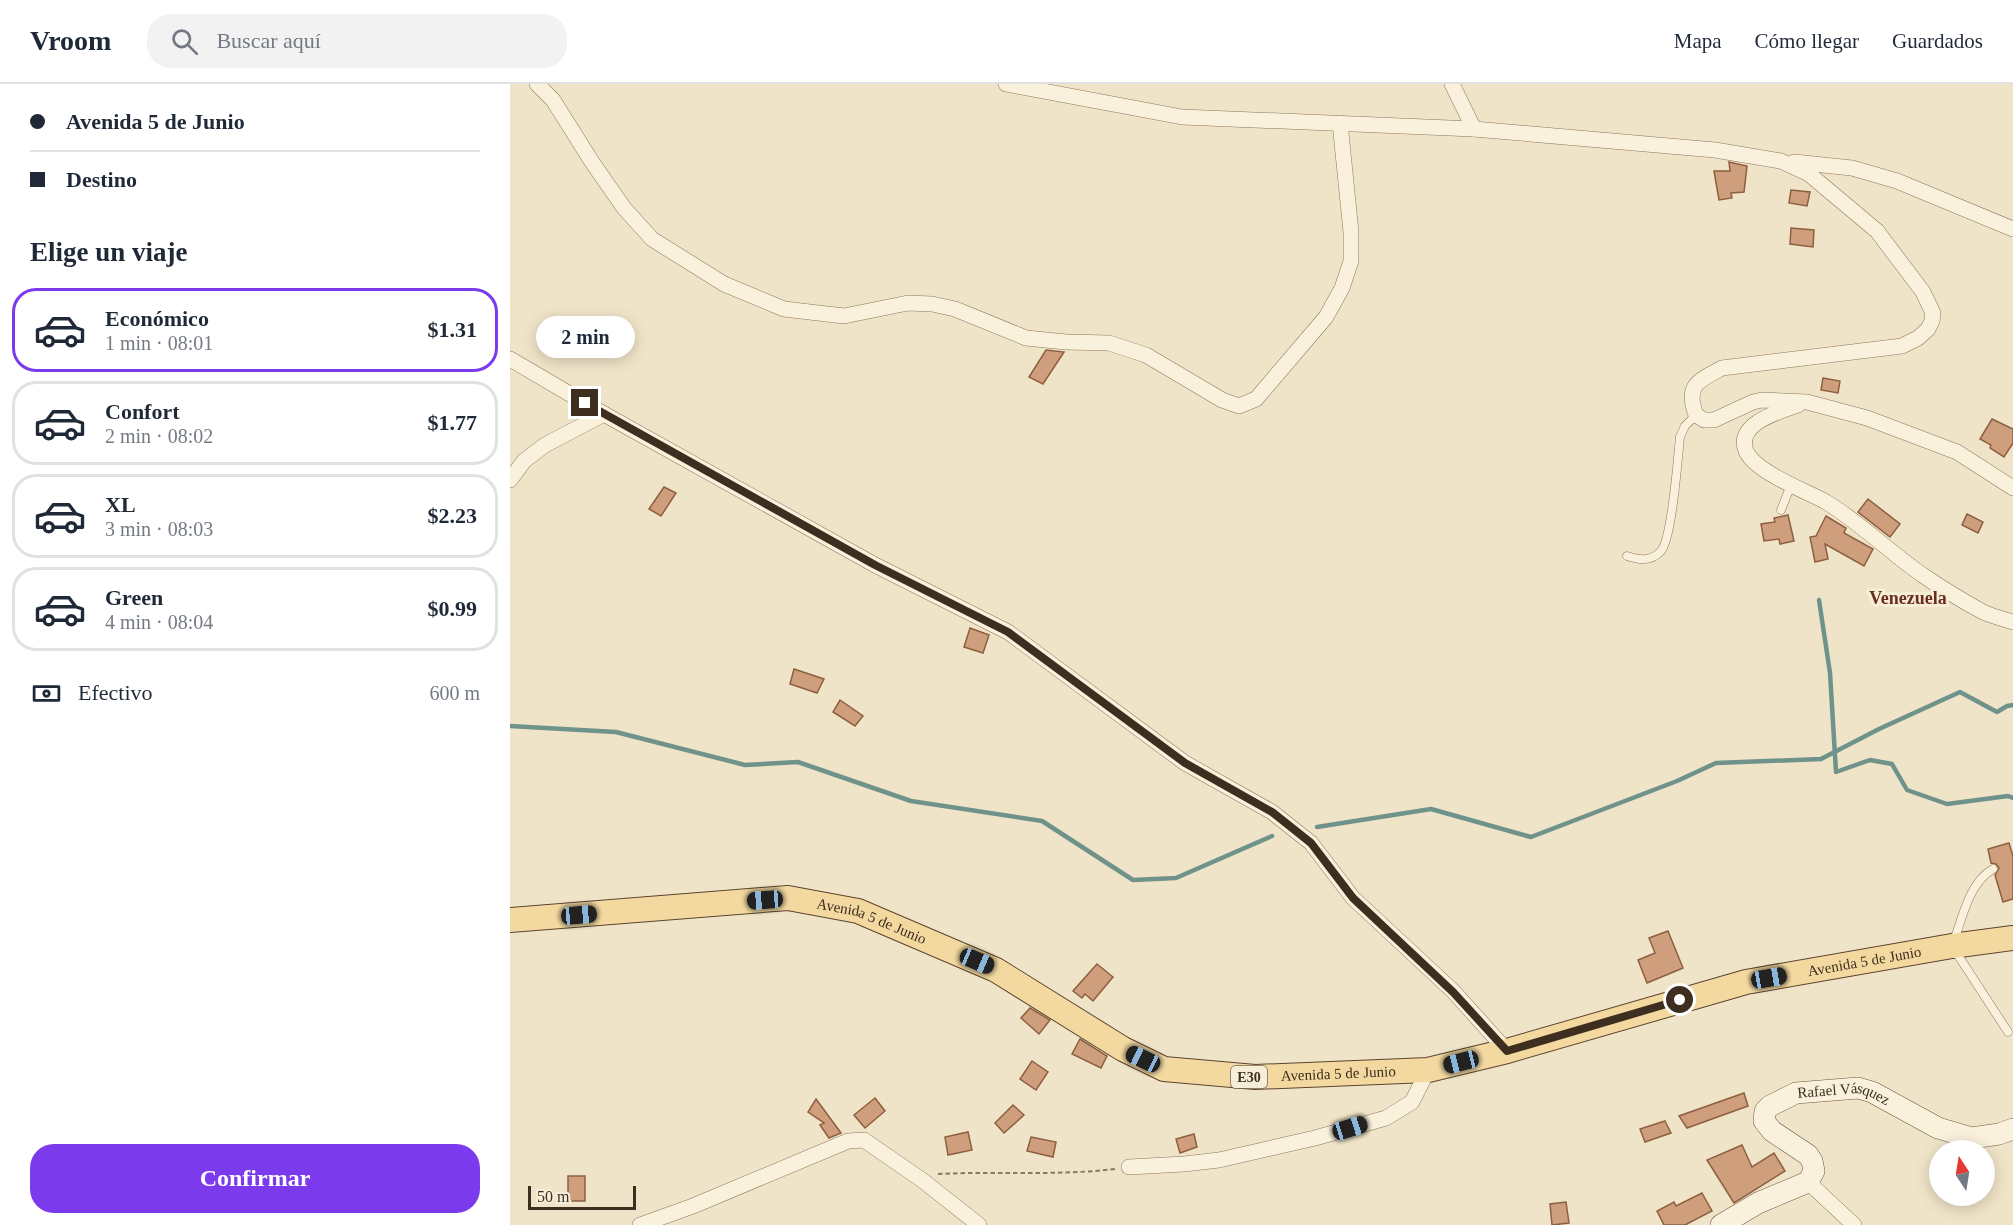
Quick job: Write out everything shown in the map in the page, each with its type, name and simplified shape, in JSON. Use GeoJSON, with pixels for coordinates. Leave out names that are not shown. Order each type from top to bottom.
{"type":"FeatureCollection","features":[{"type":"Feature","properties":{"kind":"main road","name":"Avenida 5 de Junio"},"geometry":{"type":"LineString","coordinates":[[510,920],[788,898],[858,911],[996,970],[1123,1049],[1164,1069],[1255,1077],[1428,1070],[1507,1051],[1746,982],[1952,946],[2013,938]]}},
{"type":"Feature","properties":{"kind":"street"},"geometry":{"type":"LineString","coordinates":[[537,84],[553,100],[624,208],[652,239],[724,284],[784,309],[844,316],[908,303],[932,304],[955,309],[1026,338],[1109,343],[1146,355],[1222,400],[1239,406],[1256,399],[1326,317],[1342,288],[1351,261],[1351,232],[1340,123]]}},
{"type":"Feature","properties":{"kind":"street"},"geometry":{"type":"LineString","coordinates":[[1006,84],[1182,117],[1474,129],[1715,150],[1781,161],[1852,168],[1897,182],[2013,229]]}},
{"type":"Feature","properties":{"kind":"street"},"geometry":{"type":"LineString","coordinates":[[1452,84],[1474,129]]}},
{"type":"Feature","properties":{"kind":"street"},"geometry":{"type":"LineString","coordinates":[[1781,161],[1809,174],[1877,231],[1923,292],[1933,313],[1932,321],[1928,329],[1918,338],[1902,346],[1722,368],[1699,381],[1691,392],[1691,402],[1696,415],[1704,420],[1714,420],[1762,400],[1807,402],[1867,418],[1957,452],[2013,488]]}},
{"type":"Feature","properties":{"kind":"street"},"geometry":{"type":"LineString","coordinates":[[510,359],[875,565],[1008,632],[1185,763],[1272,812],[1311,843],[1353,898],[1453,992],[1507,1051]]}},
{"type":"Feature","properties":{"kind":"street"},"geometry":{"type":"LineString","coordinates":[[1807,402],[1758,421],[1749,430],[1746,451],[1764,471],[1826,503],[1869,532],[1924,576],[1985,613],[2013,621]]}},
{"type":"Feature","properties":{"kind":"street"},"geometry":{"type":"LineString","coordinates":[[510,480],[524,461],[545,445],[604,414]]}},
{"type":"Feature","properties":{"kind":"street"},"geometry":{"type":"LineString","coordinates":[[1130,1167],[1219,1160],[1315,1138],[1386,1118],[1412,1102],[1428,1070]]}},
{"type":"Feature","properties":{"kind":"street","name":"Rafael Vásquez"},"geometry":{"type":"LineString","coordinates":[[1808,1182],[1814,1171],[1808,1155],[1766,1125],[1763,1116],[1770,1106],[1796,1094],[1858,1088],[1872,1092],[1938,1128],[1972,1138],[1999,1134],[2013,1129]]}},
{"type":"Feature","properties":{"kind":"street"},"geometry":{"type":"LineString","coordinates":[[640,1225],[693,1206],[848,1141],[864,1140],[922,1180],[979,1225]]}},
{"type":"Feature","properties":{"kind":"street"},"geometry":{"type":"LineString","coordinates":[[1721,1225],[1758,1203],[1808,1182],[1854,1225]]}},
{"type":"Feature","properties":{"kind":"lane"},"geometry":{"type":"LineString","coordinates":[[1627,556],[1640,561],[1652,558],[1662,550],[1668,532],[1680,437],[1685,426],[1696,415]]}},
{"type":"Feature","properties":{"kind":"lane"},"geometry":{"type":"LineString","coordinates":[[1781,510],[1791,485]]}},
{"type":"Feature","properties":{"kind":"lane"},"geometry":{"type":"LineString","coordinates":[[1993,869],[1984,875],[1974,888],[1952,946],[2008,1032]]}},
{"type":"Feature","properties":{"kind":"path"},"geometry":{"type":"LineString","coordinates":[[922,1180],[937,1174],[987,1171],[1078,1173],[1130,1167]]}},
{"type":"Feature","properties":{"kind":"building"},"geometry":{"type":"Polygon","coordinates":[[[1729,162],[1747,166],[1744,192],[1731,193],[1732,198],[1719,200],[1714,171],[1730,171],[1729,162]]]}},
{"type":"Feature","properties":{"kind":"building"},"geometry":{"type":"Polygon","coordinates":[[[1791,190],[1810,192],[1807,206],[1789,203],[1791,190]]]}},
{"type":"Feature","properties":{"kind":"building"},"geometry":{"type":"Polygon","coordinates":[[[1791,228],[1814,230],[1813,247],[1790,244],[1791,228]]]}},
{"type":"Feature","properties":{"kind":"building"},"geometry":{"type":"Polygon","coordinates":[[[1046,350],[1064,352],[1043,384],[1029,377],[1046,350]]]}},
{"type":"Feature","properties":{"kind":"building"},"geometry":{"type":"Polygon","coordinates":[[[1823,378],[1840,381],[1838,393],[1821,390],[1823,378]]]}},
{"type":"Feature","properties":{"kind":"building"},"geometry":{"type":"Polygon","coordinates":[[[1992,419],[2013,429],[2013,443],[2004,457],[1980,439],[1992,419]]]}},
{"type":"Feature","properties":{"kind":"building"},"geometry":{"type":"Polygon","coordinates":[[[664,487],[676,493],[661,516],[649,509],[664,487]]]}},
{"type":"Feature","properties":{"kind":"building"},"geometry":{"type":"Polygon","coordinates":[[[1868,499],[1900,524],[1890,537],[1858,512],[1868,499]]]}},
{"type":"Feature","properties":{"kind":"building"},"geometry":{"type":"Polygon","coordinates":[[[1967,514],[1983,522],[1978,533],[1962,525],[1967,514]]]}},
{"type":"Feature","properties":{"kind":"building"},"geometry":{"type":"Polygon","coordinates":[[[1788,515],[1794,541],[1780,544],[1779,539],[1764,541],[1761,524],[1775,522],[1774,518],[1788,515]]]}},
{"type":"Feature","properties":{"kind":"building"},"geometry":{"type":"Polygon","coordinates":[[[1826,516],[1846,528],[1844,533],[1873,549],[1864,566],[1825,544],[1828,559],[1815,562],[1810,537],[1816,536],[1826,516]]]}},
{"type":"Feature","properties":{"kind":"building"},"geometry":{"type":"Polygon","coordinates":[[[970,628],[989,635],[983,653],[964,647],[970,628]]]}},
{"type":"Feature","properties":{"kind":"building"},"geometry":{"type":"Polygon","coordinates":[[[794,669],[824,679],[817,693],[790,684],[794,669]]]}},
{"type":"Feature","properties":{"kind":"building"},"geometry":{"type":"Polygon","coordinates":[[[840,700],[863,716],[855,726],[833,712],[840,700]]]}},
{"type":"Feature","properties":{"kind":"building"},"geometry":{"type":"Polygon","coordinates":[[[2009,843],[2013,856],[2013,899],[2003,902],[1995,875],[1999,868],[1996,864],[1991,863],[1988,849],[2009,843]]]}},
{"type":"Feature","properties":{"kind":"building"},"geometry":{"type":"Polygon","coordinates":[[[1668,931],[1683,968],[1647,983],[1638,960],[1655,953],[1649,938],[1668,931]]]}},
{"type":"Feature","properties":{"kind":"building"},"geometry":{"type":"Polygon","coordinates":[[[1097,964],[1113,977],[1093,1001],[1085,994],[1082,998],[1073,991],[1097,964]]]}},
{"type":"Feature","properties":{"kind":"building"},"geometry":{"type":"Polygon","coordinates":[[[1030,1008],[1050,1020],[1039,1034],[1021,1018],[1030,1008]]]}},
{"type":"Feature","properties":{"kind":"building"},"geometry":{"type":"Polygon","coordinates":[[[1080,1039],[1107,1056],[1101,1068],[1072,1054],[1080,1039]]]}},
{"type":"Feature","properties":{"kind":"building"},"geometry":{"type":"Polygon","coordinates":[[[1032,1061],[1048,1072],[1036,1090],[1020,1079],[1032,1061]]]}},
{"type":"Feature","properties":{"kind":"building"},"geometry":{"type":"Polygon","coordinates":[[[1744,1093],[1748,1106],[1687,1128],[1679,1116],[1744,1093]]]}},
{"type":"Feature","properties":{"kind":"building"},"geometry":{"type":"Polygon","coordinates":[[[875,1098],[885,1111],[865,1128],[854,1115],[875,1098]]]}},
{"type":"Feature","properties":{"kind":"building"},"geometry":{"type":"Polygon","coordinates":[[[816,1099],[841,1133],[829,1138],[820,1125],[824,1123],[808,1112],[816,1099]]]}},
{"type":"Feature","properties":{"kind":"building"},"geometry":{"type":"Polygon","coordinates":[[[1013,1105],[1024,1115],[1004,1133],[995,1123],[1013,1105]]]}},
{"type":"Feature","properties":{"kind":"building"},"geometry":{"type":"Polygon","coordinates":[[[1665,1121],[1671,1133],[1645,1142],[1640,1129],[1665,1121]]]}},
{"type":"Feature","properties":{"kind":"building"},"geometry":{"type":"Polygon","coordinates":[[[968,1132],[972,1150],[948,1155],[945,1137],[968,1132]]]}},
{"type":"Feature","properties":{"kind":"building"},"geometry":{"type":"Polygon","coordinates":[[[1194,1134],[1197,1147],[1180,1153],[1176,1139],[1194,1134]]]}},
{"type":"Feature","properties":{"kind":"building"},"geometry":{"type":"Polygon","coordinates":[[[1031,1137],[1056,1142],[1053,1157],[1027,1151],[1031,1137]]]}},
{"type":"Feature","properties":{"kind":"building"},"geometry":{"type":"Polygon","coordinates":[[[1742,1145],[1752,1167],[1774,1153],[1785,1171],[1734,1203],[1707,1160],[1742,1145]]]}},
{"type":"Feature","properties":{"kind":"building"},"geometry":{"type":"Polygon","coordinates":[[[568,1176],[585,1176],[585,1201],[568,1201],[568,1176]]]}},
{"type":"Feature","properties":{"kind":"building"},"geometry":{"type":"Polygon","coordinates":[[[1702,1193],[1712,1211],[1685,1225],[1664,1225],[1657,1211],[1674,1202],[1676,1206],[1702,1193]]]}},
{"type":"Feature","properties":{"kind":"building"},"geometry":{"type":"Polygon","coordinates":[[[1566,1202],[1569,1223],[1552,1225],[1550,1204],[1566,1202]]]}},
{"type":"Feature","properties":{"kind":"waterway"},"geometry":{"type":"LineString","coordinates":[[1819,600],[1830,673],[1836,772],[1870,760],[1892,764],[1907,790],[1947,804],[2008,796],[2013,798]]}},
{"type":"Feature","properties":{"kind":"waterway"},"geometry":{"type":"LineString","coordinates":[[1317,827],[1431,809],[1531,837],[1677,781],[1716,763],[1821,759],[1879,729],[1960,692],[1997,712],[2013,705]]}},
{"type":"Feature","properties":{"kind":"waterway"},"geometry":{"type":"LineString","coordinates":[[510,726],[616,732],[745,765],[798,762],[911,801],[1042,821],[1133,880],[1176,878],[1272,836]]}},
{"type":"Feature","properties":{"kind":"district","name":"Venezuela"},"geometry":{"type":"Point","coordinates":[1908,598]}},
{"type":"Feature","properties":{"kind":"route"},"geometry":{"type":"LineString","coordinates":[[585,403],[875,565],[1008,632],[1185,763],[1272,812],[1311,843],[1353,898],[1453,992],[1507,1051],[1680,1000]]}}]}
